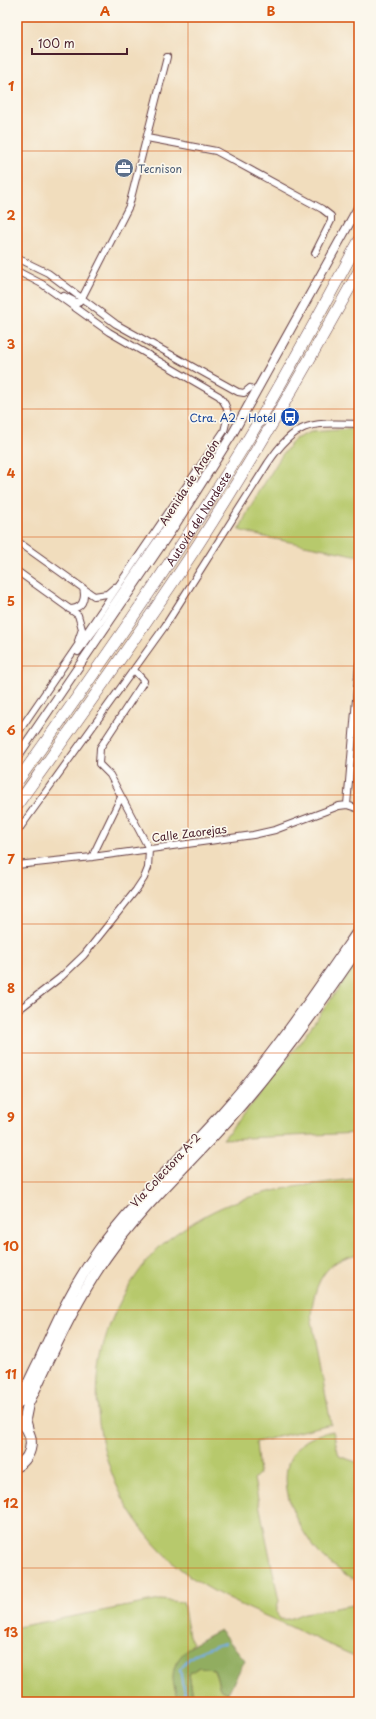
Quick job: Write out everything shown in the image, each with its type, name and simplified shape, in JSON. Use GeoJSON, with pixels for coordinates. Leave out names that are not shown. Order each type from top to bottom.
{"type":"FeatureCollection","features":[{"type":"Feature","properties":{"kind":"highway","name":"Autovía del Nordeste"},"geometry":{"type":"LineString","coordinates":[[17,782],[108,653],[188,534],[262,416],[359,241]]}},
{"type":"Feature","properties":{"kind":"highway","name":"Autovía del Nordeste"},"geometry":{"type":"LineString","coordinates":[[17,805],[120,660],[199,543],[280,411],[359,271]]}},
{"type":"Feature","properties":{"kind":"main road","name":"Vía Colectora A-2"},"geometry":{"type":"LineString","coordinates":[[17,1404],[64,1308],[98,1251],[141,1199],[213,1123],[243,1088],[311,999],[359,930]]}},
{"type":"Feature","properties":{"kind":"main road","name":"Vía Colectora A-2"},"geometry":{"type":"LineString","coordinates":[[17,1466],[24,1461],[30,1451],[31,1439],[25,1419],[28,1404],[72,1312],[106,1257],[147,1206],[205,1145],[250,1094],[318,1005],[359,946]]}},
{"type":"Feature","properties":{"kind":"main road"},"geometry":{"type":"LineString","coordinates":[[17,1421],[28,1430]]}},
{"type":"Feature","properties":{"kind":"street"},"geometry":{"type":"LineString","coordinates":[[53,292],[78,302],[82,298],[129,206],[167,57]]}},
{"type":"Feature","properties":{"kind":"street"},"geometry":{"type":"LineString","coordinates":[[147,138],[216,151],[322,209],[331,216],[332,221],[315,252]]}},
{"type":"Feature","properties":{"kind":"street","name":"Avenida de Aragón"},"geometry":{"type":"LineString","coordinates":[[17,758],[175,525],[233,433],[359,206]]}},
{"type":"Feature","properties":{"kind":"street"},"geometry":{"type":"LineString","coordinates":[[17,258],[38,267],[67,286],[116,324],[238,392],[244,393],[250,388]]}},
{"type":"Feature","properties":{"kind":"street"},"geometry":{"type":"LineString","coordinates":[[17,271],[37,281],[109,332],[219,396],[225,402],[228,410],[224,431],[36,708]]}},
{"type":"Feature","properties":{"kind":"street"},"geometry":{"type":"LineString","coordinates":[[17,832],[165,626],[268,463],[287,438],[308,426],[320,423],[359,424]]}},
{"type":"Feature","properties":{"kind":"street"},"geometry":{"type":"LineString","coordinates":[[17,734],[103,619],[170,521],[233,433]]}},
{"type":"Feature","properties":{"kind":"street"},"geometry":{"type":"LineString","coordinates":[[17,542],[94,596],[107,594],[123,579]]}},
{"type":"Feature","properties":{"kind":"street"},"geometry":{"type":"LineString","coordinates":[[17,542],[17,550]]}},
{"type":"Feature","properties":{"kind":"street"},"geometry":{"type":"LineString","coordinates":[[17,572],[78,616],[82,629],[80,636],[62,670]]}},
{"type":"Feature","properties":{"kind":"street"},"geometry":{"type":"LineString","coordinates":[[69,609],[80,606],[84,602],[84,588]]}},
{"type":"Feature","properties":{"kind":"street"},"geometry":{"type":"LineString","coordinates":[[359,664],[346,805],[359,809]]}},
{"type":"Feature","properties":{"kind":"street"},"geometry":{"type":"LineString","coordinates":[[17,1011],[61,977],[84,955],[144,878],[150,858],[149,848],[110,776],[99,764],[98,758],[100,748],[144,681],[134,670]]}},
{"type":"Feature","properties":{"kind":"street"},"geometry":{"type":"LineString","coordinates":[[92,857],[121,797]]}},
{"type":"Feature","properties":{"kind":"street","name":"Calle Zaorejas"},"geometry":{"type":"LineString","coordinates":[[17,865],[92,857],[265,833],[339,806],[346,805]]}},
{"type":"Feature","properties":{"kind":"green space"},"geometry":{"type":"Polygon","coordinates":[[[352,429],[359,430],[359,556],[260,536],[239,530],[250,507],[282,455],[295,439],[311,432],[352,429]]]}},
{"type":"Feature","properties":{"kind":"green space"},"geometry":{"type":"Polygon","coordinates":[[[359,958],[359,1133],[223,1139],[294,1051],[359,958]]]}},
{"type":"Feature","properties":{"kind":"green space"},"geometry":{"type":"Polygon","coordinates":[[[359,1178],[359,1254],[347,1257],[337,1262],[323,1275],[315,1293],[311,1315],[331,1424],[256,1442],[259,1474],[254,1479],[279,1601],[277,1610],[280,1619],[290,1619],[305,1613],[359,1604],[359,1658],[227,1598],[196,1580],[169,1559],[144,1531],[124,1500],[109,1466],[100,1430],[97,1394],[101,1358],[111,1322],[128,1288],[136,1276],[165,1242],[202,1217],[244,1199],[282,1189],[359,1178]]]}},
{"type":"Feature","properties":{"kind":"green space"},"geometry":{"type":"Polygon","coordinates":[[[333,1431],[339,1456],[359,1463],[359,1583],[332,1565],[318,1552],[306,1536],[296,1518],[289,1499],[286,1481],[288,1464],[296,1450],[311,1438],[333,1431]]]}},
{"type":"Feature","properties":{"kind":"green space"},"geometry":{"type":"Polygon","coordinates":[[[160,1600],[183,1602],[189,1636],[193,1643],[176,1663],[177,1702],[17,1702],[17,1627],[160,1600]]]}},
{"type":"Feature","properties":{"kind":"green space"},"geometry":{"type":"Polygon","coordinates":[[[220,1630],[245,1660],[228,1693],[220,1689],[214,1669],[199,1667],[189,1674],[194,1702],[177,1702],[173,1680],[177,1662],[188,1649],[196,1643],[220,1630]]]}},
{"type":"Feature","properties":{"kind":"green space"},"geometry":{"type":"Polygon","coordinates":[[[199,1667],[214,1669],[220,1689],[228,1693],[227,1701],[229,1702],[194,1702],[189,1674],[199,1667]]]}},
{"type":"Feature","properties":{"kind":"waterway"},"geometry":{"type":"LineString","coordinates":[[188,1702],[180,1669],[195,1654],[205,1649],[225,1643]]}},
{"type":"Feature","properties":{"kind":"place","name":"Tecnison"},"geometry":{"type":"Point","coordinates":[124,168]}},
{"type":"Feature","properties":{"kind":"place","name":"Ctra. A2 - Hotel"},"geometry":{"type":"Point","coordinates":[290,417]}}]}
